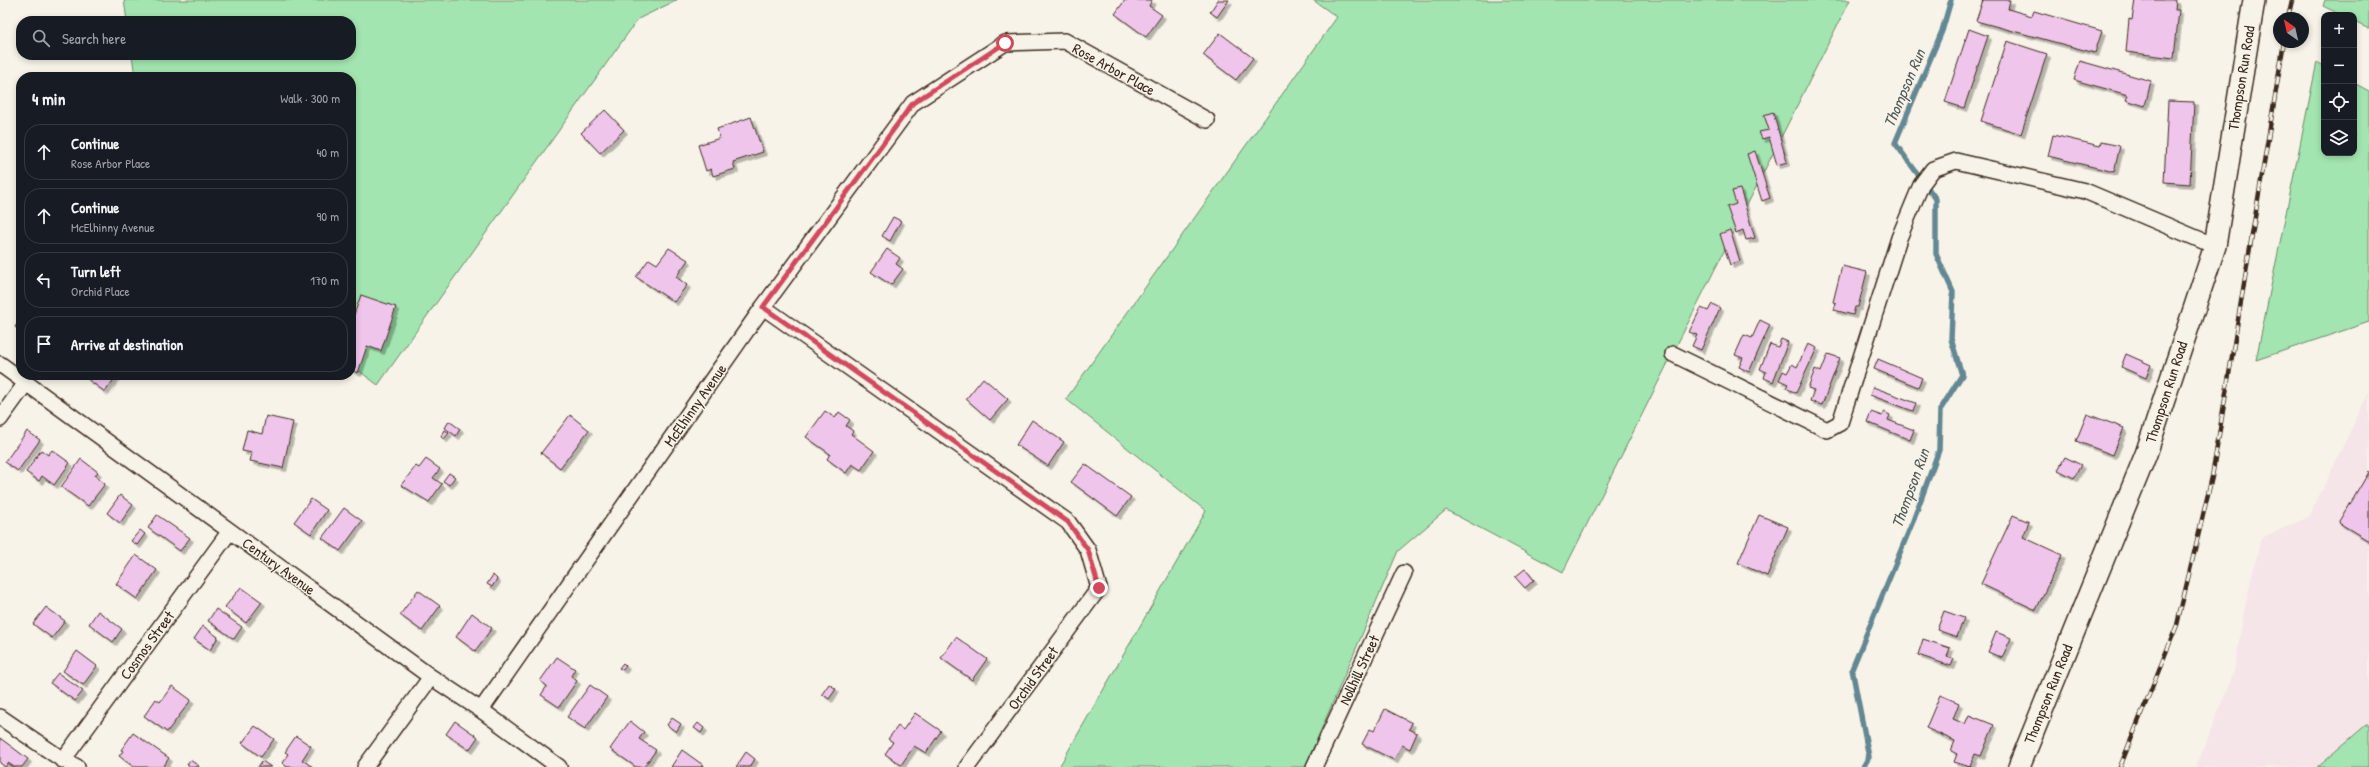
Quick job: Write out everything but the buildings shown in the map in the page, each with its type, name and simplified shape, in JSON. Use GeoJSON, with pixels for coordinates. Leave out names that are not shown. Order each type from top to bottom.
{"type":"FeatureCollection","features":[{"type":"Feature","properties":{"kind":"street","name":"Thompson Run Road"},"geometry":{"type":"LineString","coordinates":[[2019,767],[2146,454],[2215,246],[2254,0]]}},
{"type":"Feature","properties":{"kind":"street","name":"Rose Arbor Place"},"geometry":{"type":"LineString","coordinates":[[913,103],[1005,43],[1065,41],[1207,120]]}},
{"type":"Feature","properties":{"kind":"street","name":"McElhinny Avenue"},"geometry":{"type":"LineString","coordinates":[[481,710],[763,307],[913,103]]}},
{"type":"Feature","properties":{"kind":"street"},"geometry":{"type":"LineString","coordinates":[[1673,354],[1827,430],[1840,423],[1899,238],[1920,185],[1933,168],[1956,161],[2085,191],[2215,246]]}},
{"type":"Feature","properties":{"kind":"street","name":"Orchid Street"},"geometry":{"type":"LineString","coordinates":[[763,307],[1068,522],[1088,550],[1099,588],[967,767]]}},
{"type":"Feature","properties":{"kind":"street","name":"Century Avenue"},"geometry":{"type":"LineString","coordinates":[[0,364],[16,376]]}},
{"type":"Feature","properties":{"kind":"street","name":"Century Avenue"},"geometry":{"type":"LineString","coordinates":[[22,380],[431,677],[481,710],[559,767]]}},
{"type":"Feature","properties":{"kind":"street"},"geometry":{"type":"LineString","coordinates":[[0,419],[26,383]]}},
{"type":"Feature","properties":{"kind":"street","name":"Cosmos Street"},"geometry":{"type":"LineString","coordinates":[[63,760],[230,531]]}},
{"type":"Feature","properties":{"kind":"street","name":"Nollhill Street"},"geometry":{"type":"LineString","coordinates":[[1314,767],[1404,573]]}},
{"type":"Feature","properties":{"kind":"street"},"geometry":{"type":"LineString","coordinates":[[365,767],[431,677]]}},
{"type":"Feature","properties":{"kind":"street"},"geometry":{"type":"LineString","coordinates":[[0,717],[63,760],[77,767]]}},
{"type":"Feature","properties":{"kind":"shaded area"},"geometry":{"type":"Polygon","coordinates":[[[2369,392],[2369,725],[2366,725],[2317,767],[2196,767],[2234,672],[2245,606],[2261,538],[2309,517],[2369,392]]]}},
{"type":"Feature","properties":{"kind":"green space"},"geometry":{"type":"Polygon","coordinates":[[[124,0],[677,0],[638,19],[378,385],[356,369],[356,72],[134,72],[133,60],[356,60],[356,16],[126,16],[124,0]]]}},
{"type":"Feature","properties":{"kind":"green space"},"geometry":{"type":"Polygon","coordinates":[[[1313,0],[1850,0],[1563,572],[1446,510],[1398,551],[1305,767],[1059,767],[1206,511],[1066,399],[1337,17],[1313,0]]]}},
{"type":"Feature","properties":{"kind":"green space"},"geometry":{"type":"Polygon","coordinates":[[[2325,0],[2369,0],[2369,29],[2357,23],[2357,12],[2335,12],[2323,6],[2325,0]]]}},
{"type":"Feature","properties":{"kind":"green space"},"geometry":{"type":"Polygon","coordinates":[[[2317,62],[2321,64],[2321,156],[2357,156],[2357,85],[2369,91],[2369,322],[2256,360],[2317,62]]]}},
{"type":"Feature","properties":{"kind":"green space"},"geometry":{"type":"Polygon","coordinates":[[[2366,725],[2369,725],[2369,767],[2317,767],[2366,725]]]}},
{"type":"Feature","properties":{"kind":"waterway","name":"Thompson Run"},"geometry":{"type":"LineString","coordinates":[[1863,767],[1869,757],[1852,669],[1913,521],[1939,450],[1940,410],[1962,375],[1951,339],[1953,292],[1936,254],[1936,199],[1895,143],[1942,31],[1951,0]]}},
{"type":"Feature","properties":{"kind":"railway"},"geometry":{"type":"LineString","coordinates":[[2289,12],[2292,0]]}},
{"type":"Feature","properties":{"kind":"railway"},"geometry":{"type":"LineString","coordinates":[[2120,767],[2177,625],[2212,477],[2283,48]]}},
{"type":"Feature","properties":{"kind":"route"},"geometry":{"type":"LineString","coordinates":[[1005,43],[913,103],[763,307],[1068,522],[1088,550],[1099,588]]}}]}
